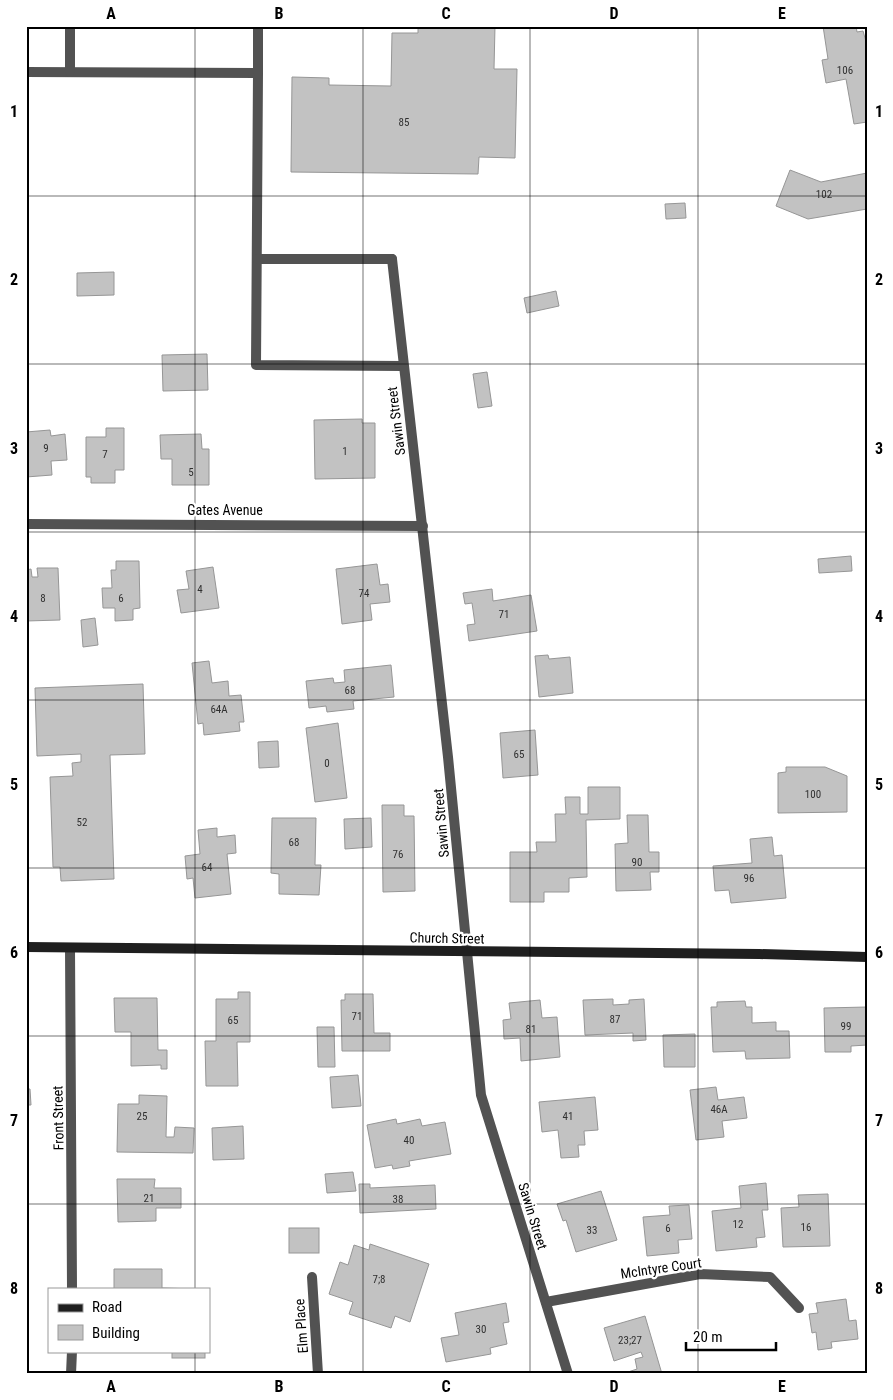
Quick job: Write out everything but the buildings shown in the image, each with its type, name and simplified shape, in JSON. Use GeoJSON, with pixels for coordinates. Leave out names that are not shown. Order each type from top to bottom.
{"type":"FeatureCollection","features":[{"type":"Feature","properties":{"kind":"street"},"geometry":{"type":"LineString","coordinates":[[70,26],[70,72]]}},
{"type":"Feature","properties":{"kind":"street"},"geometry":{"type":"LineString","coordinates":[[258,26],[256,365],[403,366]]}},
{"type":"Feature","properties":{"kind":"street"},"geometry":{"type":"LineString","coordinates":[[26,72],[258,73]]}},
{"type":"Feature","properties":{"kind":"street","name":"Sawin Street"},"geometry":{"type":"LineString","coordinates":[[257,258],[392,260],[448,757],[481,1095],[568,1374]]}},
{"type":"Feature","properties":{"kind":"street","name":"Gates Avenue"},"geometry":{"type":"LineString","coordinates":[[26,524],[423,526]]}},
{"type":"Feature","properties":{"kind":"street","name":"Church Street"},"geometry":{"type":"LineString","coordinates":[[26,947],[867,957]]}},
{"type":"Feature","properties":{"kind":"street","name":"Front Street"},"geometry":{"type":"LineString","coordinates":[[70,948],[73,1191],[72,1288]]}},
{"type":"Feature","properties":{"kind":"street","name":"McIntyre Court"},"geometry":{"type":"LineString","coordinates":[[546,1302],[700,1274],[770,1277],[799,1308]]}},
{"type":"Feature","properties":{"kind":"street","name":"Elm Place"},"geometry":{"type":"LineString","coordinates":[[312,1278],[318,1374]]}},
{"type":"Feature","properties":{"kind":"street"},"geometry":{"type":"LineString","coordinates":[[72,1352],[72,1374]]}}]}
